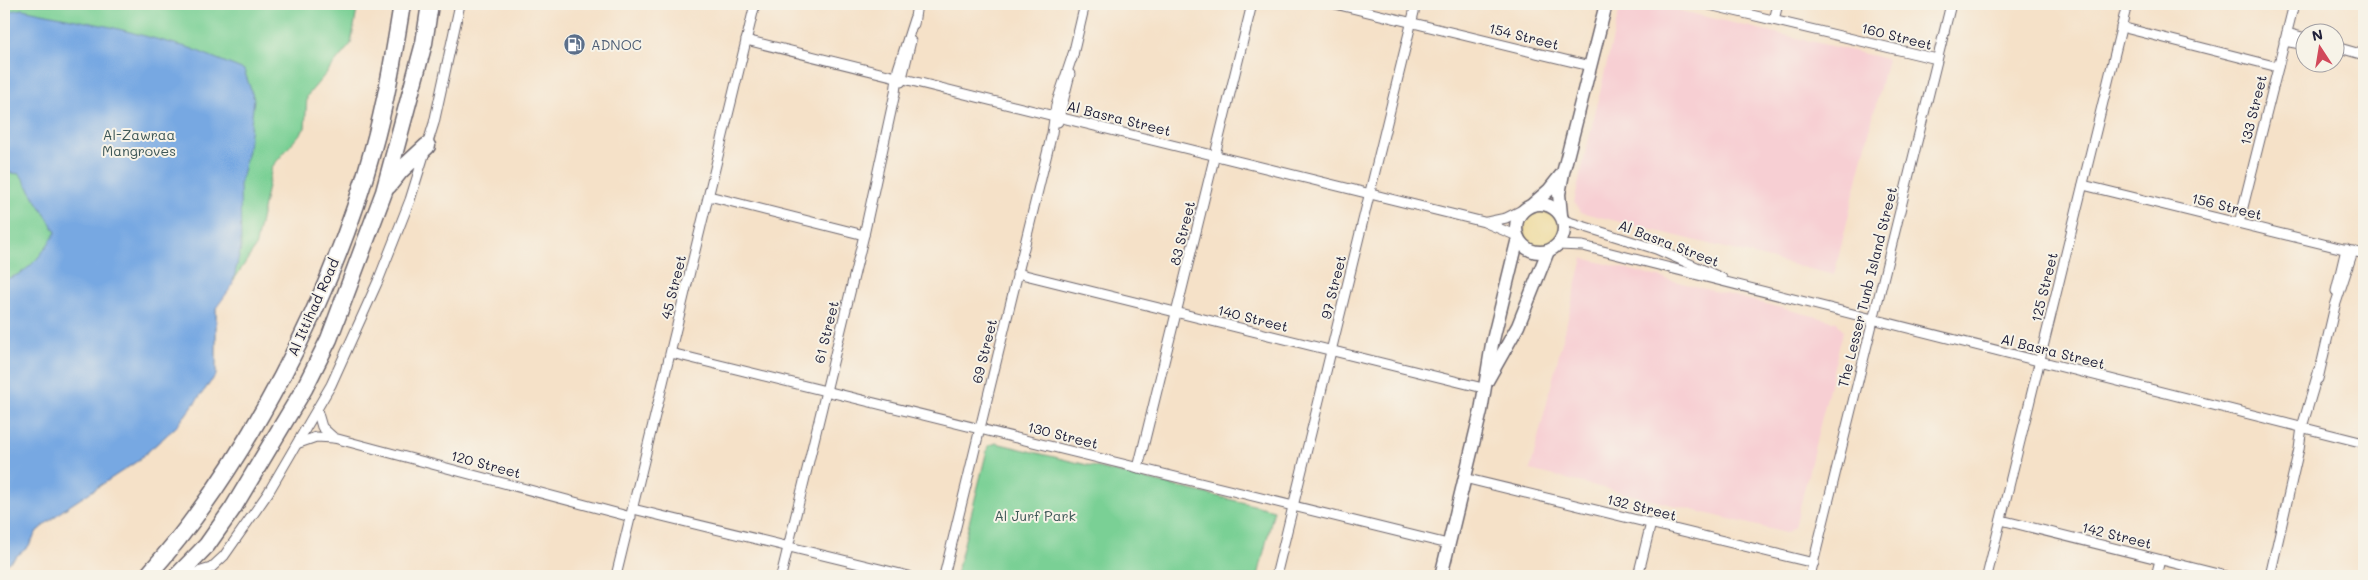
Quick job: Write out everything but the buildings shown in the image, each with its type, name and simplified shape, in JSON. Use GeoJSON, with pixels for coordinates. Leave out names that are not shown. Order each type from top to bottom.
{"type":"FeatureCollection","features":[{"type":"Feature","properties":{"kind":"highway","name":"Al Ittihad Road"},"geometry":{"type":"LineString","coordinates":[[147,576],[178,538],[232,461],[305,331],[346,231],[370,160],[390,77],[402,4]]}},
{"type":"Feature","properties":{"kind":"highway","name":"Al Ittihad Road"},"geometry":{"type":"LineString","coordinates":[[177,576],[208,545],[233,508],[304,388],[329,339],[384,192],[424,43],[430,4]]}},
{"type":"Feature","properties":{"kind":"highway"},"geometry":{"type":"LineString","coordinates":[[384,192],[400,170],[427,146]]}},
{"type":"Feature","properties":{"kind":"street"},"geometry":{"type":"LineString","coordinates":[[185,576],[211,568],[224,556],[298,443],[317,410],[378,281],[410,200],[427,146],[460,4]]}},
{"type":"Feature","properties":{"kind":"street","name":"45 Street"},"geometry":{"type":"LineString","coordinates":[[616,576],[756,4]]}},
{"type":"Feature","properties":{"kind":"street","name":"61 Street"},"geometry":{"type":"LineString","coordinates":[[781,576],[864,234],[895,93],[918,4]]}},
{"type":"Feature","properties":{"kind":"street","name":"69 Street"},"geometry":{"type":"LineString","coordinates":[[944,576],[1017,273],[1085,4]]}},
{"type":"Feature","properties":{"kind":"street","name":"83 Street"},"geometry":{"type":"LineString","coordinates":[[1138,468],[1252,4]]}},
{"type":"Feature","properties":{"kind":"street","name":"154 Street"},"geometry":{"type":"LineString","coordinates":[[1335,4],[1590,66]]}},
{"type":"Feature","properties":{"kind":"street","name":"97 Street"},"geometry":{"type":"LineString","coordinates":[[1276,576],[1416,4]]}},
{"type":"Feature","properties":{"kind":"street"},"geometry":{"type":"LineString","coordinates":[[1484,388],[1518,326],[1553,248],[1563,236],[1560,194],[1563,173],[1606,4]]}},
{"type":"Feature","properties":{"kind":"street","name":"160 Street"},"geometry":{"type":"LineString","coordinates":[[1705,4],[1937,59]]}},
{"type":"Feature","properties":{"kind":"street"},"geometry":{"type":"LineString","coordinates":[[1774,20],[1778,4]]}},
{"type":"Feature","properties":{"kind":"street","name":"The Lesser Tunb Island Street"},"geometry":{"type":"LineString","coordinates":[[1810,576],[1951,4]]}},
{"type":"Feature","properties":{"kind":"street","name":"125 Street"},"geometry":{"type":"LineString","coordinates":[[1987,576],[2127,4]]}},
{"type":"Feature","properties":{"kind":"street","name":"133 Street"},"geometry":{"type":"LineString","coordinates":[[2239,223],[2294,4]]}},
{"type":"Feature","properties":{"kind":"street"},"geometry":{"type":"LineString","coordinates":[[2121,27],[2278,67]]}},
{"type":"Feature","properties":{"kind":"street"},"geometry":{"type":"LineString","coordinates":[[2286,37],[2296,38]]}},
{"type":"Feature","properties":{"kind":"street"},"geometry":{"type":"LineString","coordinates":[[2286,37],[2296,41]]}},
{"type":"Feature","properties":{"kind":"street","name":"Al Basra Street"},"geometry":{"type":"LineString","coordinates":[[746,40],[1484,222],[1517,237]]}},
{"type":"Feature","properties":{"kind":"street"},"geometry":{"type":"LineString","coordinates":[[2346,51],[2364,55]]}},
{"type":"Feature","properties":{"kind":"street"},"geometry":{"type":"LineString","coordinates":[[1441,576],[1481,412],[1484,388],[1517,237],[1517,218],[1549,190],[1563,173]]}},
{"type":"Feature","properties":{"kind":"street","name":"156 Street"},"geometry":{"type":"LineString","coordinates":[[2083,185],[2364,254]]}},
{"type":"Feature","properties":{"kind":"street"},"geometry":{"type":"LineString","coordinates":[[709,196],[864,234]]}},
{"type":"Feature","properties":{"kind":"street"},"geometry":{"type":"LineString","coordinates":[[1528,207],[1548,205],[1562,217]]}},
{"type":"Feature","properties":{"kind":"street","name":"Al Basra Street"},"geometry":{"type":"LineString","coordinates":[[1484,222],[1506,218],[1528,207]]}},
{"type":"Feature","properties":{"kind":"street","name":"Al Basra Street"},"geometry":{"type":"LineString","coordinates":[[1562,217],[1650,247],[1736,284]]}},
{"type":"Feature","properties":{"kind":"street"},"geometry":{"type":"LineString","coordinates":[[1517,237],[1531,250],[1553,248]]}},
{"type":"Feature","properties":{"kind":"street","name":"Al Basra Street"},"geometry":{"type":"LineString","coordinates":[[1553,248],[1583,246],[2364,443]]}},
{"type":"Feature","properties":{"kind":"street"},"geometry":{"type":"LineString","coordinates":[[2270,576],[2299,449],[2350,250]]}},
{"type":"Feature","properties":{"kind":"street","name":"140 Street"},"geometry":{"type":"LineString","coordinates":[[1017,273],[1331,352],[1484,388]]}},
{"type":"Feature","properties":{"kind":"street","name":"130 Street"},"geometry":{"type":"LineString","coordinates":[[671,353],[1448,544]]}},
{"type":"Feature","properties":{"kind":"street"},"geometry":{"type":"LineString","coordinates":[[317,410],[322,426],[334,438]]}},
{"type":"Feature","properties":{"kind":"street","name":"120 Street"},"geometry":{"type":"LineString","coordinates":[[298,443],[316,437],[334,438],[632,513],[909,576]]}},
{"type":"Feature","properties":{"kind":"street","name":"132 Street"},"geometry":{"type":"LineString","coordinates":[[1464,478],[1814,563]]}},
{"type":"Feature","properties":{"kind":"street","name":"142 Street"},"geometry":{"type":"LineString","coordinates":[[2001,520],[2226,576]]}},
{"type":"Feature","properties":{"kind":"street"},"geometry":{"type":"LineString","coordinates":[[1638,576],[1651,523]]}},
{"type":"Feature","properties":{"kind":"street"},"geometry":{"type":"LineString","coordinates":[[2156,576],[2160,560]]}},
{"type":"Feature","properties":{"kind":"shaded area"},"geometry":{"type":"Polygon","coordinates":[[[1626,4],[1651,4],[1887,59],[1834,275],[1580,212],[1574,202],[1620,7],[1626,4]]]}},
{"type":"Feature","properties":{"kind":"shaded area"},"geometry":{"type":"Polygon","coordinates":[[[1583,258],[1837,322],[1843,331],[1795,527],[1786,533],[1530,470],[1583,258]]]}},
{"type":"Feature","properties":{"kind":"green space","name":"Al-Zawraa Mangroves"},"geometry":{"type":"Polygon","coordinates":[[[4,4],[358,4],[351,44],[307,96],[305,128],[272,167],[255,248],[216,307],[216,375],[177,426],[136,462],[63,510],[37,531],[28,547],[4,566],[4,4]]]}},
{"type":"Feature","properties":{"kind":"green space","name":"Al Jurf Park"},"geometry":{"type":"Polygon","coordinates":[[[996,443],[1274,510],[1258,576],[956,576],[988,446],[996,443]]]}},
{"type":"Feature","properties":{"kind":"sand"},"geometry":{"type":"Polygon","coordinates":[[[1542,212],[1549,213],[1555,217],[1559,223],[1559,237],[1555,243],[1549,247],[1542,248],[1535,247],[1529,243],[1525,237],[1524,230],[1525,223],[1529,217],[1535,213],[1542,212]]]}},
{"type":"Feature","properties":{"kind":"water","name":"Al-Zawraa Mangroves"},"geometry":{"type":"Polygon","coordinates":[[[22,9],[111,27],[190,48],[244,70],[254,99],[248,150],[240,185],[241,248],[232,286],[216,308],[216,375],[177,426],[136,462],[63,510],[37,531],[28,547],[4,566],[4,279],[13,277],[28,268],[41,254],[56,232],[20,174],[4,172],[4,12],[22,9]]]}},
{"type":"Feature","properties":{"kind":"place","name":"ADNOC"},"geometry":{"type":"Point","coordinates":[575,44]}}]}
